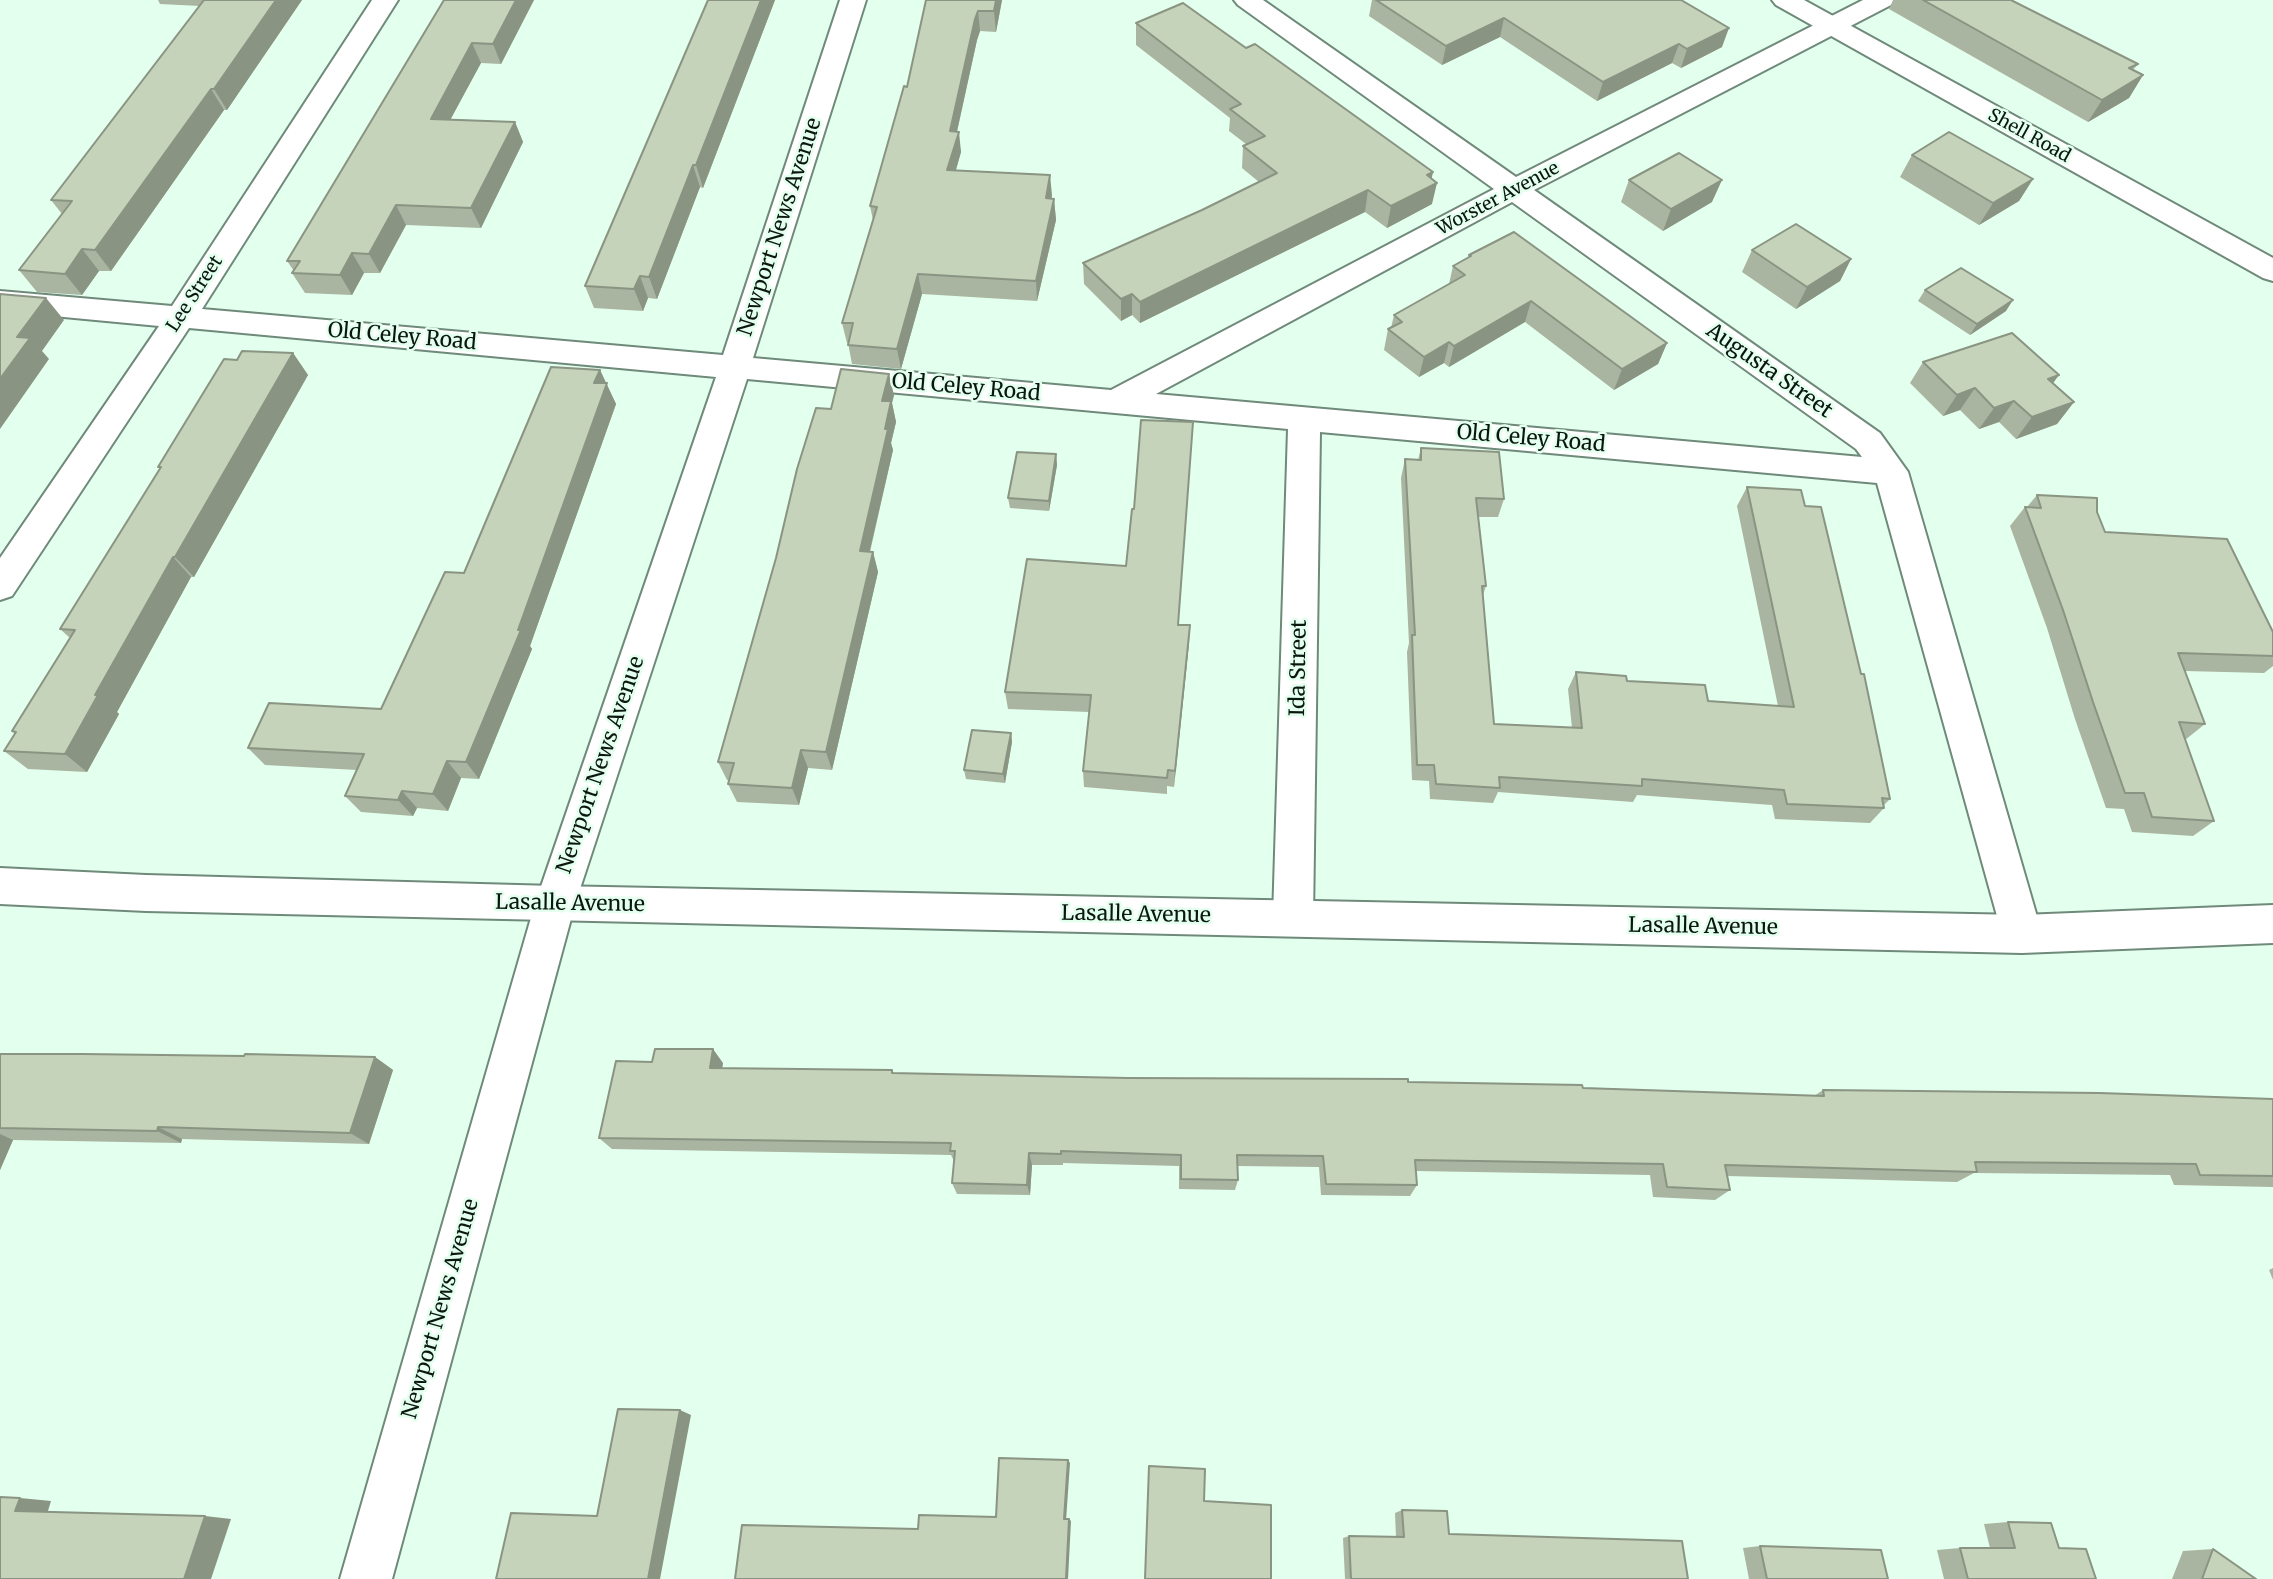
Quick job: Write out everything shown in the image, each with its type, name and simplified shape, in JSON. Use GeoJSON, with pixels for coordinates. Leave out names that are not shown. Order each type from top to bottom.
{"type":"FeatureCollection","features":[{"type":"Feature","properties":{"kind":"street","name":"Lee Street"},"geometry":{"type":"LineString","coordinates":[[0,586],[181,317],[385,0]]}},
{"type":"Feature","properties":{"kind":"street","name":"Newport News Avenue"},"geometry":{"type":"LineString","coordinates":[[366,1579],[555,904],[735,367],[853,0]]}},
{"type":"Feature","properties":{"kind":"street","name":"Augusta Street"},"geometry":{"type":"LineString","coordinates":[[1247,0],[1868,441],[1891,472],[2022,934]]}},
{"type":"Feature","properties":{"kind":"street","name":"Shell Road"},"geometry":{"type":"LineString","coordinates":[[1785,0],[2273,271]]}},
{"type":"Feature","properties":{"kind":"street","name":"Worster Avenue"},"geometry":{"type":"LineString","coordinates":[[1117,401],[1513,190],[1882,0]]}},
{"type":"Feature","properties":{"kind":"street","name":"Old Celey Road"},"geometry":{"type":"LineString","coordinates":[[0,301],[1891,472]]}},
{"type":"Feature","properties":{"kind":"street","name":"Ida Street"},"geometry":{"type":"LineString","coordinates":[[1293,918],[1304,418]]}},
{"type":"Feature","properties":{"kind":"street","name":"Lasalle Avenue"},"geometry":{"type":"LineString","coordinates":[[0,886],[146,893],[555,904],[2022,934],[2273,924]]}},
{"type":"Feature","properties":{"kind":"building"},"geometry":{"type":"Polygon","coordinates":[[[204,0],[276,0],[95,250],[82,249],[65,274],[19,270],[72,201],[51,200],[204,0]]]}},
{"type":"Feature","properties":{"kind":"building"},"geometry":{"type":"Polygon","coordinates":[[[444,0],[516,0],[493,44],[472,43],[431,119],[515,122],[471,208],[396,205],[369,254],[352,253],[340,275],[292,273],[300,261],[287,261],[444,0]]]}},
{"type":"Feature","properties":{"kind":"building"},"geometry":{"type":"Polygon","coordinates":[[[708,0],[761,0],[649,277],[640,276],[634,289],[585,286],[708,0]]]}},
{"type":"Feature","properties":{"kind":"building"},"geometry":{"type":"Polygon","coordinates":[[[926,0],[996,0],[994,11],[978,11],[975,19],[950,131],[959,132],[947,170],[1050,175],[1046,198],[1054,199],[1036,281],[918,274],[897,349],[848,345],[853,323],[842,323],[877,207],[870,206],[904,86],[907,87],[926,0]]]}},
{"type":"Feature","properties":{"kind":"building"},"geometry":{"type":"Polygon","coordinates":[[[1376,0],[1681,0],[1729,28],[1687,49],[1679,44],[1603,82],[1504,18],[1446,46],[1376,0]]]}},
{"type":"Feature","properties":{"kind":"building"},"geometry":{"type":"Polygon","coordinates":[[[1923,0],[2011,0],[2138,64],[2129,68],[2143,75],[2102,100],[1923,0]]]}},
{"type":"Feature","properties":{"kind":"building"},"geometry":{"type":"Polygon","coordinates":[[[1183,3],[1246,48],[1255,44],[1433,172],[1427,175],[1437,183],[1391,206],[1368,190],[1140,302],[1132,294],[1121,299],[1083,263],[1277,173],[1243,146],[1265,136],[1230,109],[1241,104],[1136,23],[1183,3]]]}},
{"type":"Feature","properties":{"kind":"building"},"geometry":{"type":"Polygon","coordinates":[[[1949,132],[2033,179],[1993,203],[1912,155],[1949,132]]]}},
{"type":"Feature","properties":{"kind":"building"},"geometry":{"type":"Polygon","coordinates":[[[1679,153],[1722,180],[1671,209],[1629,180],[1679,153]]]}},
{"type":"Feature","properties":{"kind":"building"},"geometry":{"type":"Polygon","coordinates":[[[1796,224],[1851,259],[1807,287],[1752,250],[1796,224]]]}},
{"type":"Feature","properties":{"kind":"building"},"geometry":{"type":"Polygon","coordinates":[[[1514,232],[1667,343],[1622,369],[1531,301],[1454,346],[1449,342],[1424,357],[1388,329],[1402,322],[1394,315],[1465,275],[1453,266],[1514,232]]]}},
{"type":"Feature","properties":{"kind":"building"},"geometry":{"type":"Polygon","coordinates":[[[1961,268],[2013,300],[1977,324],[1925,290],[1961,268]]]}},
{"type":"Feature","properties":{"kind":"building"},"geometry":{"type":"Polygon","coordinates":[[[0,294],[46,298],[17,337],[30,338],[0,379],[0,294]]]}},
{"type":"Feature","properties":{"kind":"building"},"geometry":{"type":"Polygon","coordinates":[[[2012,333],[2059,375],[2048,379],[2074,402],[2032,417],[2014,401],[1994,408],[1975,388],[1957,395],[1923,362],[2012,333]]]}},
{"type":"Feature","properties":{"kind":"building"},"geometry":{"type":"Polygon","coordinates":[[[242,351],[293,353],[173,557],[65,754],[4,751],[16,732],[12,731],[75,630],[60,629],[161,467],[158,467],[224,359],[237,360],[242,351]]]}},
{"type":"Feature","properties":{"kind":"building"},"geometry":{"type":"Polygon","coordinates":[[[551,367],[600,370],[594,383],[607,383],[518,630],[521,630],[466,762],[447,761],[433,794],[402,791],[398,800],[345,796],[364,754],[248,748],[269,703],[381,709],[445,572],[464,573],[551,367]]]}},
{"type":"Feature","properties":{"kind":"building"},"geometry":{"type":"Polygon","coordinates":[[[841,369],[889,374],[882,401],[891,401],[885,429],[888,429],[860,551],[873,552],[826,752],[801,750],[792,788],[728,784],[734,763],[718,762],[776,558],[797,469],[816,408],[831,409],[841,369]]]}},
{"type":"Feature","properties":{"kind":"building"},"geometry":{"type":"Polygon","coordinates":[[[1141,420],[1193,422],[1178,625],[1190,625],[1175,771],[1168,770],[1167,778],[1083,771],[1091,695],[1005,692],[1027,559],[1126,566],[1134,509],[1141,420]]]}},
{"type":"Feature","properties":{"kind":"building"},"geometry":{"type":"Polygon","coordinates":[[[1421,448],[1499,452],[1504,499],[1476,498],[1486,586],[1482,586],[1494,724],[1582,728],[1576,672],[1626,676],[1627,681],[1705,685],[1708,701],[1794,707],[1747,487],[1801,490],[1805,506],[1821,507],[1861,674],[1864,674],[1890,799],[1882,798],[1884,808],[1787,804],[1784,790],[1642,779],[1642,786],[1499,777],[1500,788],[1436,784],[1434,765],[1417,765],[1412,635],[1415,635],[1405,459],[1421,460],[1421,448]]]}},
{"type":"Feature","properties":{"kind":"building"},"geometry":{"type":"Polygon","coordinates":[[[1017,452],[1056,454],[1049,501],[1008,498],[1017,452]]]}},
{"type":"Feature","properties":{"kind":"building"},"geometry":{"type":"Polygon","coordinates":[[[2037,495],[2097,498],[2097,512],[2105,532],[2227,539],[2273,632],[2273,656],[2178,653],[2205,724],[2179,722],[2214,821],[2152,817],[2144,793],[2125,793],[2025,507],[2041,508],[2037,495]]]}},
{"type":"Feature","properties":{"kind":"building"},"geometry":{"type":"Polygon","coordinates":[[[972,730],[1011,733],[1003,774],[964,770],[972,730]]]}},
{"type":"Feature","properties":{"kind":"building"},"geometry":{"type":"Polygon","coordinates":[[[655,1049],[713,1049],[710,1068],[892,1070],[892,1073],[1128,1078],[1408,1079],[1408,1082],[1582,1085],[1583,1088],[1824,1096],[1823,1090],[2100,1093],[2273,1099],[2273,1176],[2200,1175],[2196,1164],[1975,1162],[1977,1172],[1725,1165],[1730,1190],[1667,1187],[1663,1164],[1415,1160],[1417,1185],[1326,1184],[1323,1156],[1237,1155],[1238,1180],[1181,1179],[1181,1155],[1061,1151],[1061,1154],[1029,1153],[1027,1185],[952,1183],[955,1151],[950,1151],[951,1143],[599,1138],[616,1061],[652,1062],[655,1049]]]}},
{"type":"Feature","properties":{"kind":"building"},"geometry":{"type":"Polygon","coordinates":[[[0,1054],[375,1057],[350,1133],[158,1127],[157,1131],[0,1128],[0,1054]]]}},
{"type":"Feature","properties":{"kind":"building"},"geometry":{"type":"Polygon","coordinates":[[[618,1409],[680,1410],[648,1579],[496,1579],[511,1513],[597,1516],[618,1409]]]}},
{"type":"Feature","properties":{"kind":"building"},"geometry":{"type":"Polygon","coordinates":[[[999,1458],[1068,1460],[1064,1519],[1069,1519],[1066,1579],[735,1579],[742,1525],[918,1529],[919,1515],[996,1517],[999,1458]]]}},
{"type":"Feature","properties":{"kind":"building"},"geometry":{"type":"Polygon","coordinates":[[[1149,1466],[1205,1469],[1204,1501],[1271,1505],[1271,1579],[1145,1579],[1149,1466]]]}},
{"type":"Feature","properties":{"kind":"building"},"geometry":{"type":"Polygon","coordinates":[[[0,1497],[20,1498],[15,1511],[205,1516],[184,1579],[0,1579],[0,1497]]]}},
{"type":"Feature","properties":{"kind":"building"},"geometry":{"type":"Polygon","coordinates":[[[1402,1510],[1447,1511],[1449,1534],[1682,1541],[1688,1579],[1351,1579],[1349,1536],[1404,1537],[1402,1510]]]}},
{"type":"Feature","properties":{"kind":"building"},"geometry":{"type":"Polygon","coordinates":[[[2008,1522],[2051,1523],[2059,1548],[2086,1549],[2096,1579],[1968,1579],[1960,1548],[2015,1548],[2008,1522]]]}},
{"type":"Feature","properties":{"kind":"building"},"geometry":{"type":"Polygon","coordinates":[[[1760,1546],[1881,1550],[1888,1579],[1767,1579],[1760,1546]]]}},
{"type":"Feature","properties":{"kind":"building"},"geometry":{"type":"Polygon","coordinates":[[[2213,1549],[2256,1579],[2202,1579],[2213,1549]]]}}]}
